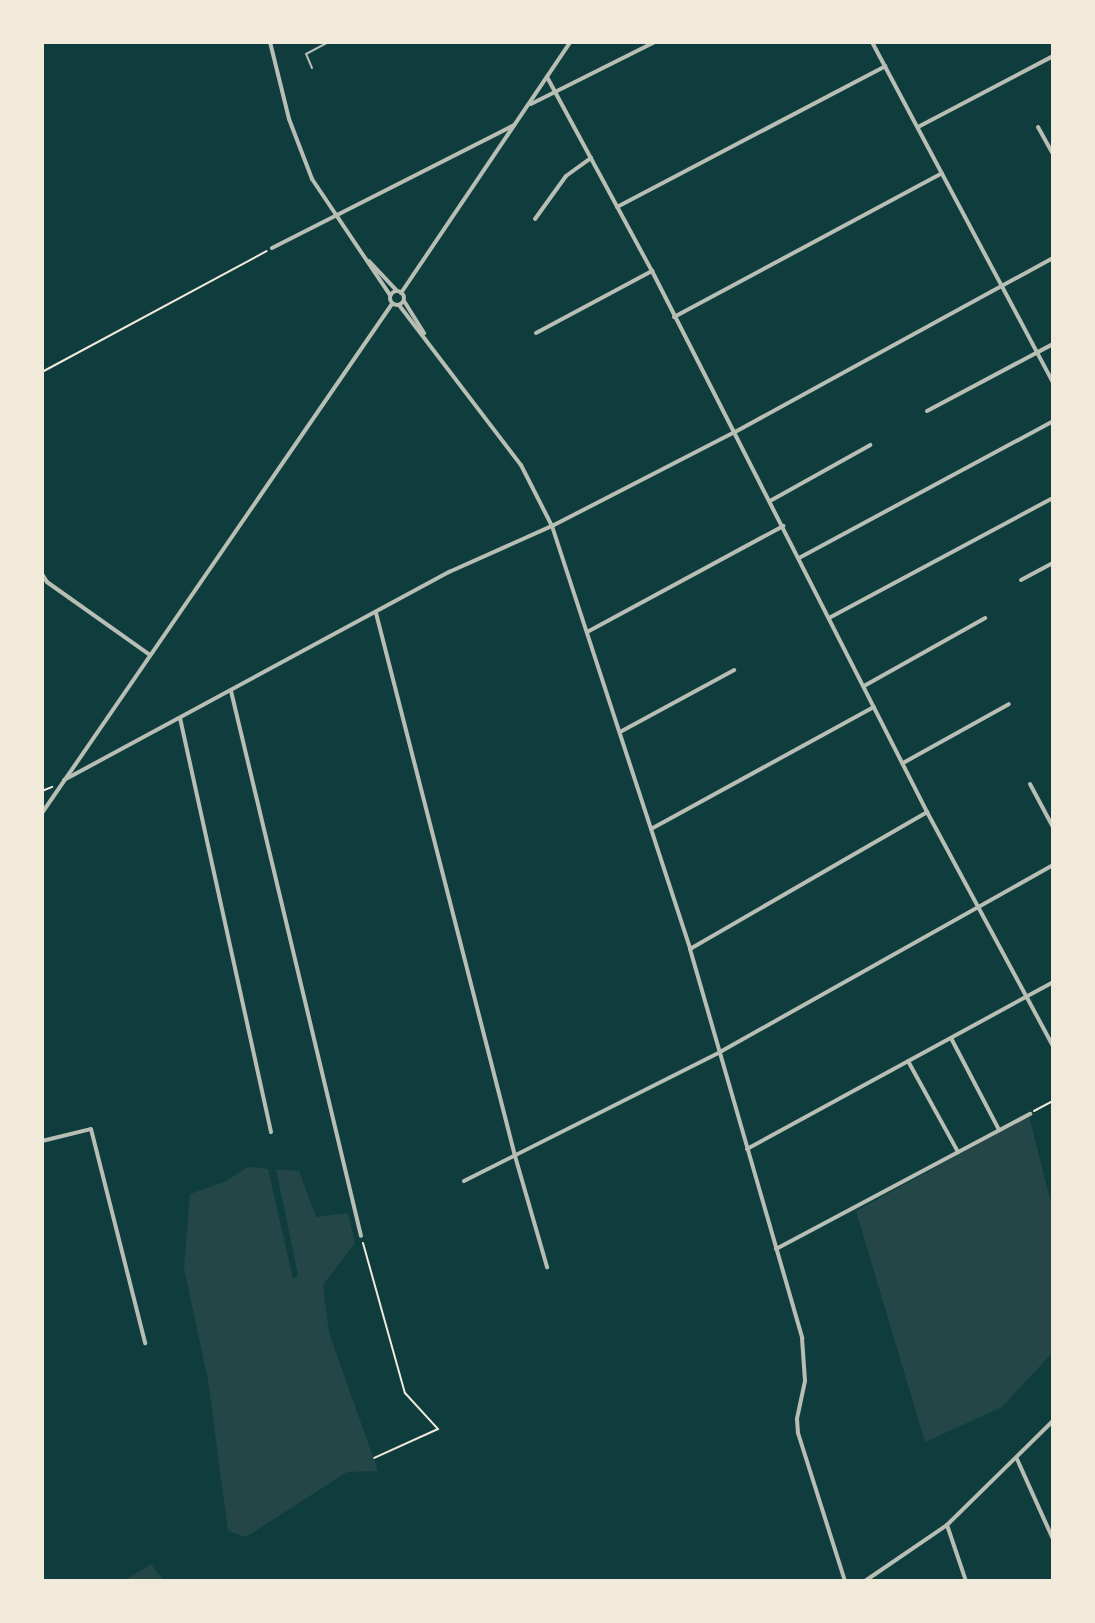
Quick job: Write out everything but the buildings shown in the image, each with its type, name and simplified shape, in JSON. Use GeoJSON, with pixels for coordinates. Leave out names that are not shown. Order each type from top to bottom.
{"type":"FeatureCollection","features":[{"type":"Feature","properties":{"kind":"street"},"geometry":{"type":"LineString","coordinates":[[270,42],[298,145],[312,179],[396,305],[427,339]]}},
{"type":"Feature","properties":{"kind":"street"},"geometry":{"type":"LineString","coordinates":[[390,295],[399,292],[570,42]]}},
{"type":"Feature","properties":{"kind":"street"},"geometry":{"type":"LineString","coordinates":[[528,105],[558,93],[655,42]]}},
{"type":"Feature","properties":{"kind":"street"},"geometry":{"type":"LineString","coordinates":[[872,42],[1004,285],[1053,383]]}},
{"type":"Feature","properties":{"kind":"street"},"geometry":{"type":"LineString","coordinates":[[918,127],[1053,56]]}},
{"type":"Feature","properties":{"kind":"street"},"geometry":{"type":"LineString","coordinates":[[617,207],[885,66]]}},
{"type":"Feature","properties":{"kind":"street"},"geometry":{"type":"LineString","coordinates":[[547,77],[652,271],[927,812],[1053,1046]]}},
{"type":"Feature","properties":{"kind":"street"},"geometry":{"type":"LineString","coordinates":[[272,248],[336,218],[516,123]]}},
{"type":"Feature","properties":{"kind":"street"},"geometry":{"type":"LineString","coordinates":[[1038,127],[1053,154]]}},
{"type":"Feature","properties":{"kind":"street"},"geometry":{"type":"LineString","coordinates":[[535,219],[566,176],[591,158]]}},
{"type":"Feature","properties":{"kind":"street"},"geometry":{"type":"LineString","coordinates":[[674,317],[942,173]]}},
{"type":"Feature","properties":{"kind":"street"},"geometry":{"type":"LineString","coordinates":[[64,780],[449,572],[552,526],[735,432],[1053,258]]}},
{"type":"Feature","properties":{"kind":"street"},"geometry":{"type":"LineString","coordinates":[[367,259],[399,292],[427,339],[521,465],[552,526],[589,631],[690,949],[776,1249],[803,1351],[805,1381],[797,1419],[798,1433],[845,1581]]}},
{"type":"Feature","properties":{"kind":"street"},"geometry":{"type":"LineString","coordinates":[[536,333],[652,271]]}},
{"type":"Feature","properties":{"kind":"street"},"geometry":{"type":"LineString","coordinates":[[42,813],[396,305],[404,301]]}},
{"type":"Feature","properties":{"kind":"street"},"geometry":{"type":"LineString","coordinates":[[927,411],[1053,344]]}},
{"type":"Feature","properties":{"kind":"street"},"geometry":{"type":"LineString","coordinates":[[799,558],[1053,421]]}},
{"type":"Feature","properties":{"kind":"street"},"geometry":{"type":"LineString","coordinates":[[770,501],[870,445]]}},
{"type":"Feature","properties":{"kind":"street"},"geometry":{"type":"LineString","coordinates":[[829,618],[1053,498]]}},
{"type":"Feature","properties":{"kind":"street"},"geometry":{"type":"LineString","coordinates":[[589,631],[783,526]]}},
{"type":"Feature","properties":{"kind":"street"},"geometry":{"type":"LineString","coordinates":[[1021,580],[1053,563]]}},
{"type":"Feature","properties":{"kind":"street"},"geometry":{"type":"LineString","coordinates":[[42,574],[47,582],[150,655]]}},
{"type":"Feature","properties":{"kind":"street"},"geometry":{"type":"LineString","coordinates":[[376,613],[515,1156],[547,1267]]}},
{"type":"Feature","properties":{"kind":"street"},"geometry":{"type":"LineString","coordinates":[[864,686],[985,618]]}},
{"type":"Feature","properties":{"kind":"street"},"geometry":{"type":"LineString","coordinates":[[620,732],[734,670]]}},
{"type":"Feature","properties":{"kind":"street"},"geometry":{"type":"LineString","coordinates":[[231,691],[361,1236]]}},
{"type":"Feature","properties":{"kind":"street"},"geometry":{"type":"LineString","coordinates":[[903,763],[1009,704]]}},
{"type":"Feature","properties":{"kind":"street"},"geometry":{"type":"LineString","coordinates":[[651,829],[874,707]]}},
{"type":"Feature","properties":{"kind":"street"},"geometry":{"type":"LineString","coordinates":[[180,718],[271,1132]]}},
{"type":"Feature","properties":{"kind":"street"},"geometry":{"type":"LineString","coordinates":[[1030,784],[1053,827]]}},
{"type":"Feature","properties":{"kind":"street"},"geometry":{"type":"LineString","coordinates":[[690,949],[927,812]]}},
{"type":"Feature","properties":{"kind":"street"},"geometry":{"type":"LineString","coordinates":[[464,1181],[720,1052],[1053,865]]}},
{"type":"Feature","properties":{"kind":"street"},"geometry":{"type":"LineString","coordinates":[[747,1149],[1053,982]]}},
{"type":"Feature","properties":{"kind":"street"},"geometry":{"type":"LineString","coordinates":[[951,1038],[999,1130]]}},
{"type":"Feature","properties":{"kind":"street"},"geometry":{"type":"LineString","coordinates":[[908,1061],[958,1152]]}},
{"type":"Feature","properties":{"kind":"street"},"geometry":{"type":"LineString","coordinates":[[776,1249],[1030,1114]]}},
{"type":"Feature","properties":{"kind":"street"},"geometry":{"type":"LineString","coordinates":[[42,1141],[91,1129],[145,1343]]}},
{"type":"Feature","properties":{"kind":"street"},"geometry":{"type":"LineString","coordinates":[[865,1581],[947,1525],[1053,1421]]}},
{"type":"Feature","properties":{"kind":"street"},"geometry":{"type":"LineString","coordinates":[[1017,1459],[1053,1539]]}},
{"type":"Feature","properties":{"kind":"street"},"geometry":{"type":"LineString","coordinates":[[947,1525],[966,1581]]}},
{"type":"Feature","properties":{"kind":"lane"},"geometry":{"type":"LineString","coordinates":[[312,68],[306,54],[329,42]]}},
{"type":"Feature","properties":{"kind":"path"},"geometry":{"type":"LineString","coordinates":[[42,372],[272,248]]}},
{"type":"Feature","properties":{"kind":"path"},"geometry":{"type":"LineString","coordinates":[[1030,1114],[1053,1101]]}},
{"type":"Feature","properties":{"kind":"path"},"geometry":{"type":"LineString","coordinates":[[361,1236],[405,1393],[438,1429],[374,1458]]}},
{"type":"Feature","properties":{"kind":"shaded area"},"geometry":{"type":"Polygon","coordinates":[[[1029,1116],[1053,1211],[1053,1352],[1002,1407],[925,1442],[856,1211],[1029,1116]]]}},
{"type":"Feature","properties":{"kind":"shaded area"},"geometry":{"type":"Polygon","coordinates":[[[248,1167],[268,1169],[293,1279],[298,1275],[276,1169],[299,1171],[316,1217],[348,1213],[355,1243],[323,1285],[329,1333],[378,1471],[347,1472],[246,1537],[228,1531],[208,1380],[184,1268],[190,1194],[224,1182],[248,1167]]]}},
{"type":"Feature","properties":{"kind":"shaded area"},"geometry":{"type":"Polygon","coordinates":[[[151,1564],[164,1581],[124,1581],[151,1564]]]}}]}
